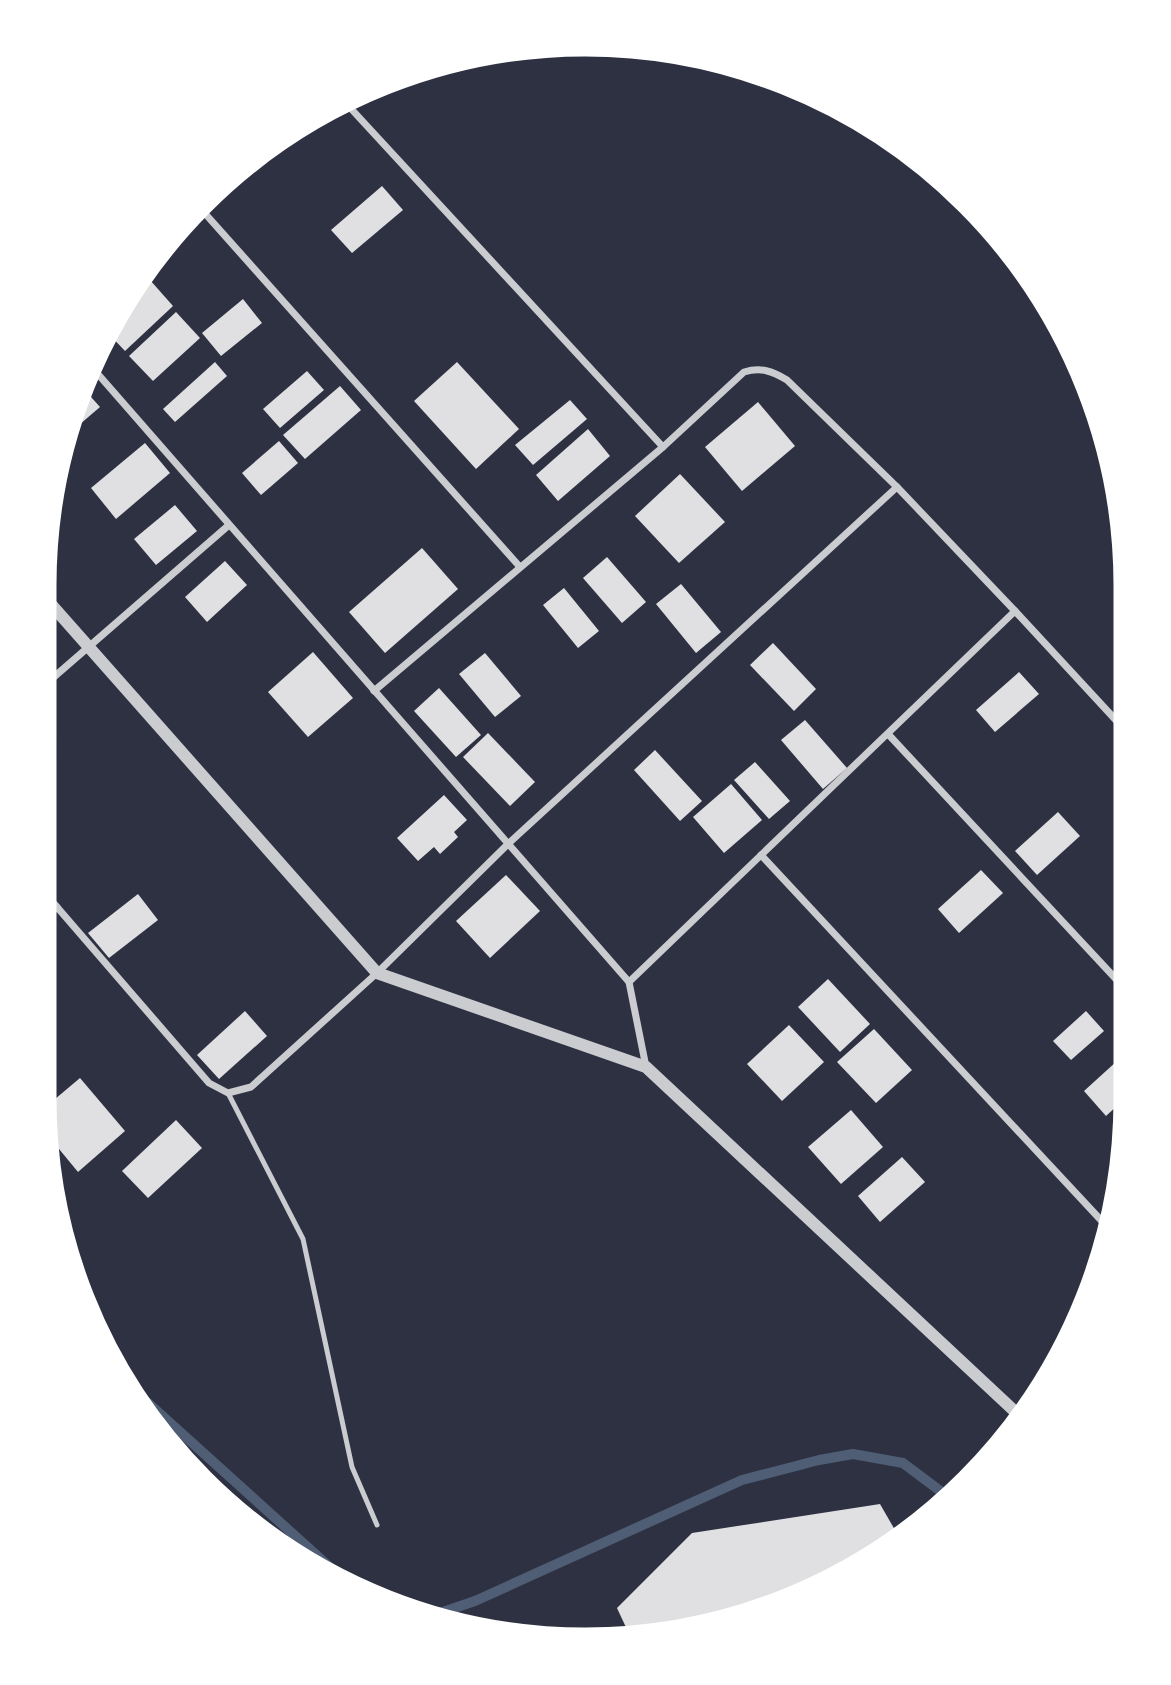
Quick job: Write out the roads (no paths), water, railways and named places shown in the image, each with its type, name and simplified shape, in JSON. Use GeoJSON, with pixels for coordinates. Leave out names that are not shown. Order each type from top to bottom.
{"type":"FeatureCollection","features":[{"type":"Feature","properties":{"kind":"street"},"geometry":{"type":"LineString","coordinates":[[350,107],[663,447]]}},
{"type":"Feature","properties":{"kind":"street"},"geometry":{"type":"LineString","coordinates":[[205,213],[520,567]]}},
{"type":"Feature","properties":{"kind":"street"},"geometry":{"type":"LineString","coordinates":[[374,691],[663,447],[744,372],[756,368],[768,370],[787,380],[897,487],[1118,722]]}},
{"type":"Feature","properties":{"kind":"street"},"geometry":{"type":"LineString","coordinates":[[97,373],[629,982],[646,1067]]}},
{"type":"Feature","properties":{"kind":"street"},"geometry":{"type":"LineString","coordinates":[[52,901],[209,1083],[228,1093],[251,1087],[377,973],[508,844],[897,487]]}},
{"type":"Feature","properties":{"kind":"street"},"geometry":{"type":"LineString","coordinates":[[52,679],[229,525]]}},
{"type":"Feature","properties":{"kind":"street"},"geometry":{"type":"LineString","coordinates":[[52,606],[377,973],[646,1067],[1016,1413]]}},
{"type":"Feature","properties":{"kind":"street"},"geometry":{"type":"LineString","coordinates":[[629,982],[1014,611]]}},
{"type":"Feature","properties":{"kind":"street"},"geometry":{"type":"LineString","coordinates":[[888,734],[1118,981]]}},
{"type":"Feature","properties":{"kind":"street"},"geometry":{"type":"LineString","coordinates":[[761,855],[1103,1223]]}},
{"type":"Feature","properties":{"kind":"street"},"geometry":{"type":"LineString","coordinates":[[52,911],[57,907]]}},
{"type":"Feature","properties":{"kind":"lane"},"geometry":{"type":"LineString","coordinates":[[228,1093],[303,1239],[352,1467],[377,1525]]}},
{"type":"Feature","properties":{"kind":"waterway"},"geometry":{"type":"LineString","coordinates":[[146,1402],[329,1566]]}},
{"type":"Feature","properties":{"kind":"waterway"},"geometry":{"type":"LineString","coordinates":[[442,1612],[475,1601],[742,1480],[819,1460],[853,1454],[903,1463],[944,1494]]}}]}
